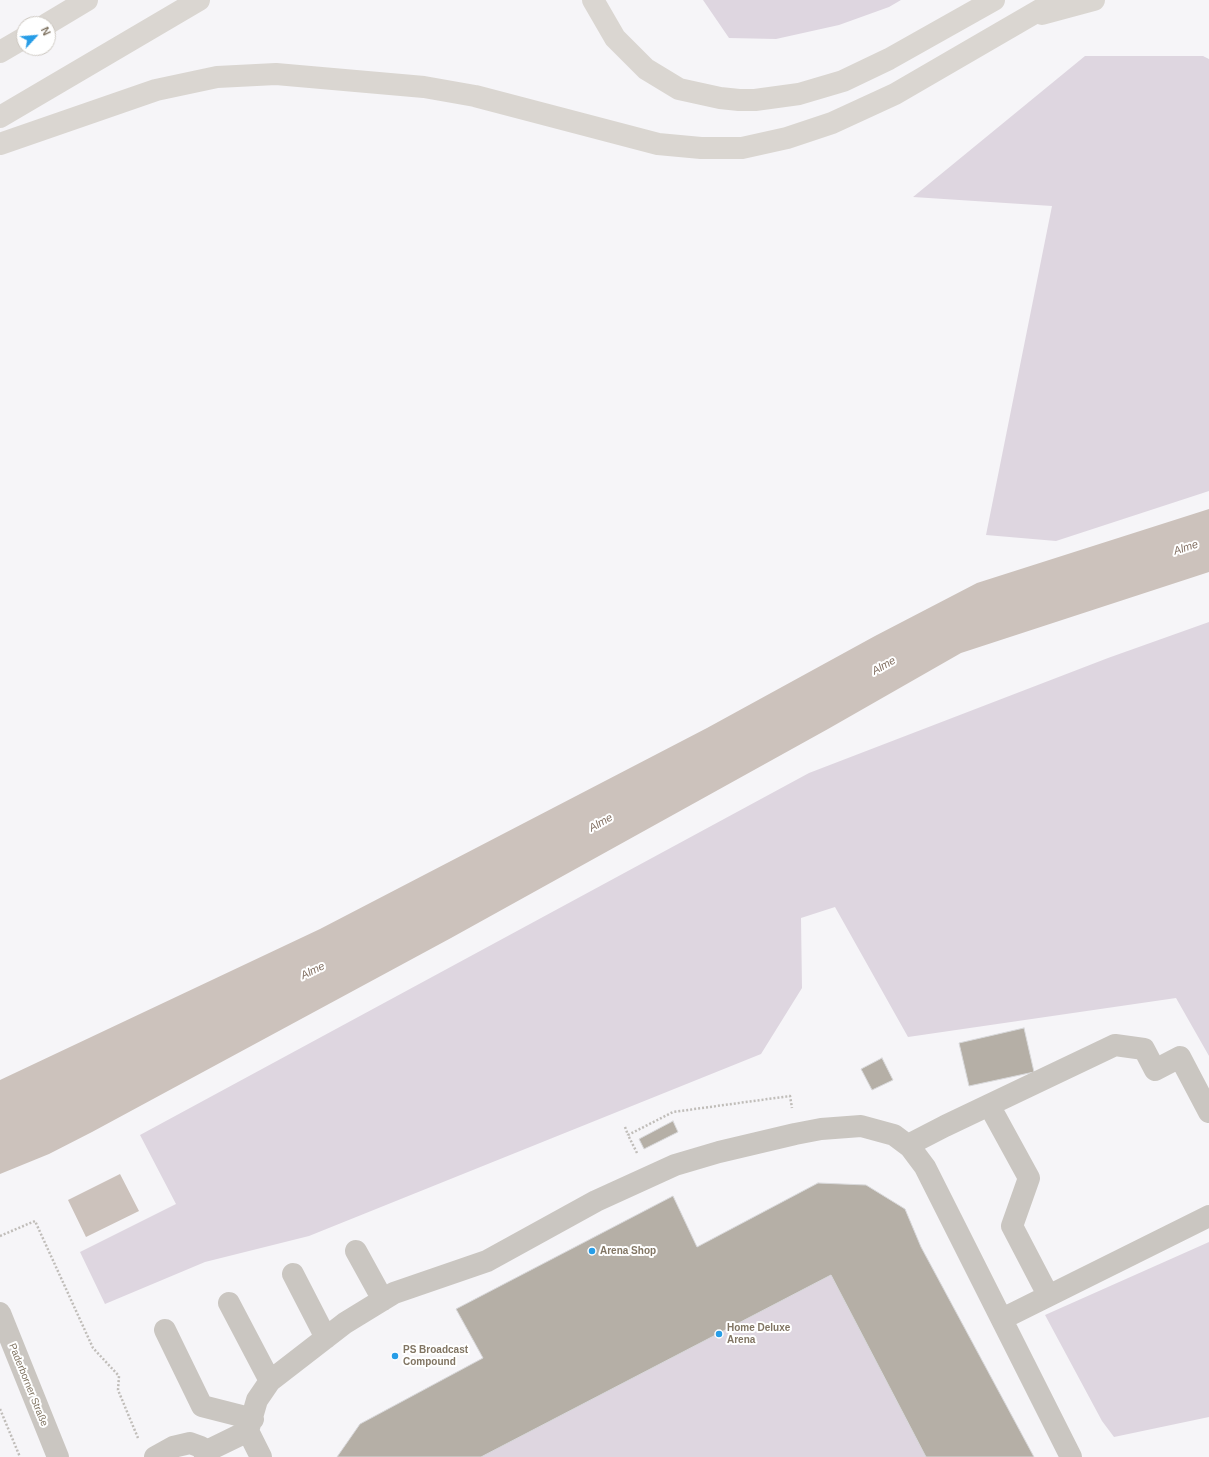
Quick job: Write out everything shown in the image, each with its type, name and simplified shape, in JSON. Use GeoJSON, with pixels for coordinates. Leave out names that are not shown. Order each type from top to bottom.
{"type":"FeatureCollection","features":[{"type":"Feature","properties":{"kind":"highway"},"geometry":{"type":"LineString","coordinates":[[56,19],[88,0]]}},
{"type":"Feature","properties":{"kind":"highway"},"geometry":{"type":"LineString","coordinates":[[0,117],[199,0]]}},
{"type":"Feature","properties":{"kind":"highway"},"geometry":{"type":"LineString","coordinates":[[593,0],[615,38],[630,55],[646,69],[663,80],[679,89],[703,95],[726,99],[755,100],[799,94],[842,81],[889,59],[994,0]]}},
{"type":"Feature","properties":{"kind":"highway"},"geometry":{"type":"LineString","coordinates":[[0,144],[156,90],[217,77],[276,74],[424,87],[475,96],[658,144],[701,148],[742,148],[787,138],[832,123],[895,94],[1057,0]]}},
{"type":"Feature","properties":{"kind":"highway"},"geometry":{"type":"LineString","coordinates":[[1028,18],[1094,0]]}},
{"type":"Feature","properties":{"kind":"highway"},"geometry":{"type":"LineString","coordinates":[[0,52],[16,43]]}},
{"type":"Feature","properties":{"kind":"street"},"geometry":{"type":"LineString","coordinates":[[910,1147],[914,1142],[1115,1045],[1144,1049],[1155,1070],[1180,1057],[1209,1112]]}},
{"type":"Feature","properties":{"kind":"street"},"geometry":{"type":"LineString","coordinates":[[989,1105],[1029,1178],[1012,1226],[1048,1295]]}},
{"type":"Feature","properties":{"kind":"street"},"geometry":{"type":"LineString","coordinates":[[261,1457],[250,1425],[257,1400],[270,1381],[345,1323],[394,1293],[487,1262],[596,1201],[675,1165],[719,1152],[795,1134],[821,1129],[861,1126],[894,1134],[910,1147],[925,1167],[1071,1457]]}},
{"type":"Feature","properties":{"kind":"street"},"geometry":{"type":"LineString","coordinates":[[1002,1319],[1209,1216]]}},
{"type":"Feature","properties":{"kind":"street"},"geometry":{"type":"LineString","coordinates":[[356,1251],[383,1300]]}},
{"type":"Feature","properties":{"kind":"street"},"geometry":{"type":"LineString","coordinates":[[293,1274],[326,1338]]}},
{"type":"Feature","properties":{"kind":"street"},"geometry":{"type":"LineString","coordinates":[[229,1303],[270,1381]]}},
{"type":"Feature","properties":{"kind":"street","name":"Paderborner Straße"},"geometry":{"type":"LineString","coordinates":[[0,1313],[58,1457]]}},
{"type":"Feature","properties":{"kind":"street"},"geometry":{"type":"LineString","coordinates":[[165,1330],[202,1406],[250,1425]]}},
{"type":"Feature","properties":{"kind":"street"},"geometry":{"type":"LineString","coordinates":[[148,1450],[190,1443],[201,1447],[206,1454],[250,1425]]}},
{"type":"Feature","properties":{"kind":"path"},"geometry":{"type":"LineString","coordinates":[[628,1135],[673,1112],[790,1096],[795,1134]]}},
{"type":"Feature","properties":{"kind":"path"},"geometry":{"type":"LineString","coordinates":[[625,1127],[648,1177]]}},
{"type":"Feature","properties":{"kind":"path"},"geometry":{"type":"LineString","coordinates":[[0,1236],[35,1221],[93,1348],[118,1376],[118,1390],[148,1450]]}},
{"type":"Feature","properties":{"kind":"path"},"geometry":{"type":"LineString","coordinates":[[0,1409],[20,1457]]}},
{"type":"Feature","properties":{"kind":"shaded area"},"geometry":{"type":"Polygon","coordinates":[[[703,0],[901,0],[889,7],[839,25],[776,39],[729,38],[703,0]]]}},
{"type":"Feature","properties":{"kind":"shaded area"},"geometry":{"type":"Polygon","coordinates":[[[1085,56],[1203,56],[1209,59],[1209,491],[1056,541],[986,535],[1052,206],[913,197],[1085,56]]]}},
{"type":"Feature","properties":{"kind":"shaded area"},"geometry":{"type":"Polygon","coordinates":[[[1209,622],[1209,1056],[1176,998],[908,1037],[835,907],[801,918],[802,988],[761,1054],[309,1236],[205,1262],[105,1304],[80,1252],[176,1204],[140,1135],[809,773],[1108,658],[1209,622]]]}},
{"type":"Feature","properties":{"kind":"shaded area","name":"Home Deluxe Arena"},"geometry":{"type":"Polygon","coordinates":[[[673,1196],[697,1247],[905,1209],[921,1247],[1034,1457],[337,1457],[360,1424],[483,1358],[456,1309],[673,1196]]]}},
{"type":"Feature","properties":{"kind":"shaded area"},"geometry":{"type":"Polygon","coordinates":[[[1209,1242],[1209,1417],[1114,1437],[1102,1421],[1045,1315],[1209,1242]]]}},
{"type":"Feature","properties":{"kind":"water","name":"Alme"},"geometry":{"type":"Polygon","coordinates":[[[1209,509],[1209,572],[961,653],[828,729],[451,938],[92,1132],[49,1154],[0,1174],[0,1080],[320,929],[707,728],[875,636],[977,583],[1209,509]]]}},
{"type":"Feature","properties":{"kind":"water"},"geometry":{"type":"Polygon","coordinates":[[[120,1174],[139,1211],[86,1237],[68,1200],[120,1174]]]}},
{"type":"Feature","properties":{"kind":"building"},"geometry":{"type":"Polygon","coordinates":[[[1024,1028],[1034,1072],[969,1086],[959,1043],[1024,1028]]]}},
{"type":"Feature","properties":{"kind":"building"},"geometry":{"type":"Polygon","coordinates":[[[882,1058],[893,1080],[872,1090],[861,1069],[882,1058]]]}},
{"type":"Feature","properties":{"kind":"building"},"geometry":{"type":"Polygon","coordinates":[[[673,1121],[678,1132],[644,1149],[639,1139],[673,1121]]]}},
{"type":"Feature","properties":{"kind":"building","name":"Home Deluxe Arena"},"geometry":{"type":"Polygon","coordinates":[[[818,1183],[866,1185],[905,1209],[921,1247],[1034,1457],[926,1457],[831,1275],[481,1457],[337,1457],[360,1424],[483,1358],[456,1309],[673,1196],[697,1247],[818,1183]]]}},
{"type":"Feature","properties":{"kind":"place","name":"Arena Shop"},"geometry":{"type":"Point","coordinates":[592,1251]}},
{"type":"Feature","properties":{"kind":"place","name":"Home Deluxe Arena"},"geometry":{"type":"Point","coordinates":[719,1334]}},
{"type":"Feature","properties":{"kind":"place","name":"PS Broadcast Compound"},"geometry":{"type":"Point","coordinates":[395,1356]}}]}
